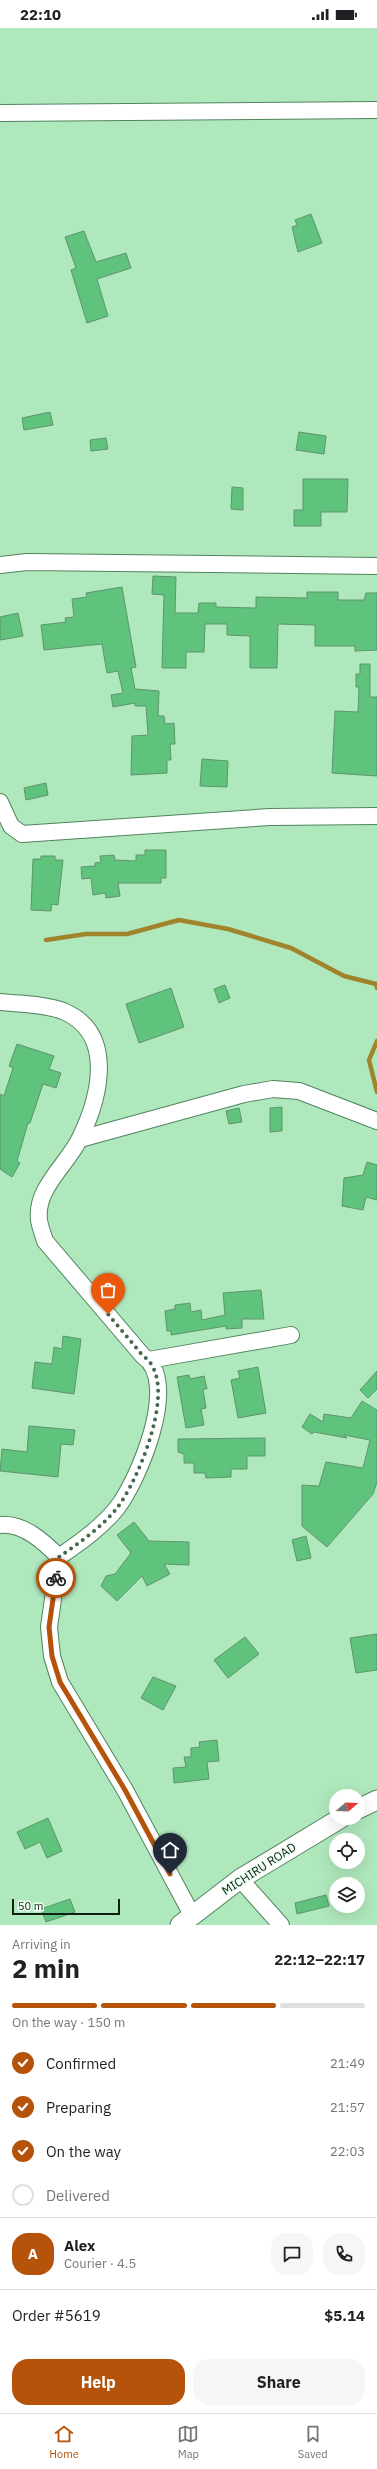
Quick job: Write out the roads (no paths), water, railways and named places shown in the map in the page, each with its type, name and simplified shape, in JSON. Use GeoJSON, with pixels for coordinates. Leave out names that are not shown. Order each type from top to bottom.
{"type":"FeatureCollection","features":[{"type":"Feature","properties":{"kind":"street"},"geometry":{"type":"LineString","coordinates":[[0,113],[377,110]]}},
{"type":"Feature","properties":{"kind":"street"},"geometry":{"type":"LineString","coordinates":[[0,565],[35,562],[377,566]]}},
{"type":"Feature","properties":{"kind":"street"},"geometry":{"type":"LineString","coordinates":[[0,802],[11,826],[22,834],[270,816],[377,816]]}},
{"type":"Feature","properties":{"kind":"street"},"geometry":{"type":"LineString","coordinates":[[0,1002],[62,1011],[80,1020],[94,1041],[101,1072],[93,1104],[80,1139],[56,1172],[43,1196],[39,1220],[45,1241],[143,1356],[149,1360],[155,1378],[158,1402],[151,1439],[137,1474],[117,1508],[89,1535],[59,1557],[49,1627],[52,1656],[60,1682],[125,1790],[186,1920]]}},
{"type":"Feature","properties":{"kind":"street"},"geometry":{"type":"LineString","coordinates":[[80,1139],[244,1094],[273,1089],[299,1091],[377,1121]]}},
{"type":"Feature","properties":{"kind":"street"},"geometry":{"type":"LineString","coordinates":[[149,1360],[291,1335]]}},
{"type":"Feature","properties":{"kind":"street"},"geometry":{"type":"LineString","coordinates":[[0,1525],[7,1524],[39,1537],[59,1557]]}},
{"type":"Feature","properties":{"kind":"street"},"geometry":{"type":"LineString","coordinates":[[365,1806],[377,1800]]}},
{"type":"Feature","properties":{"kind":"street","name":"MICHIRU ROAD"},"geometry":{"type":"LineString","coordinates":[[186,1920],[240,1879],[329,1825]]}},
{"type":"Feature","properties":{"kind":"street"},"geometry":{"type":"LineString","coordinates":[[240,1879],[281,1925]]}},
{"type":"Feature","properties":{"kind":"waterway"},"geometry":{"type":"LineString","coordinates":[[46,940],[86,934],[127,934],[179,920],[228,929],[291,948],[344,976],[376,984],[377,988]]}},
{"type":"Feature","properties":{"kind":"waterway"},"geometry":{"type":"LineString","coordinates":[[377,1041],[369,1060],[377,1092]]}}]}
